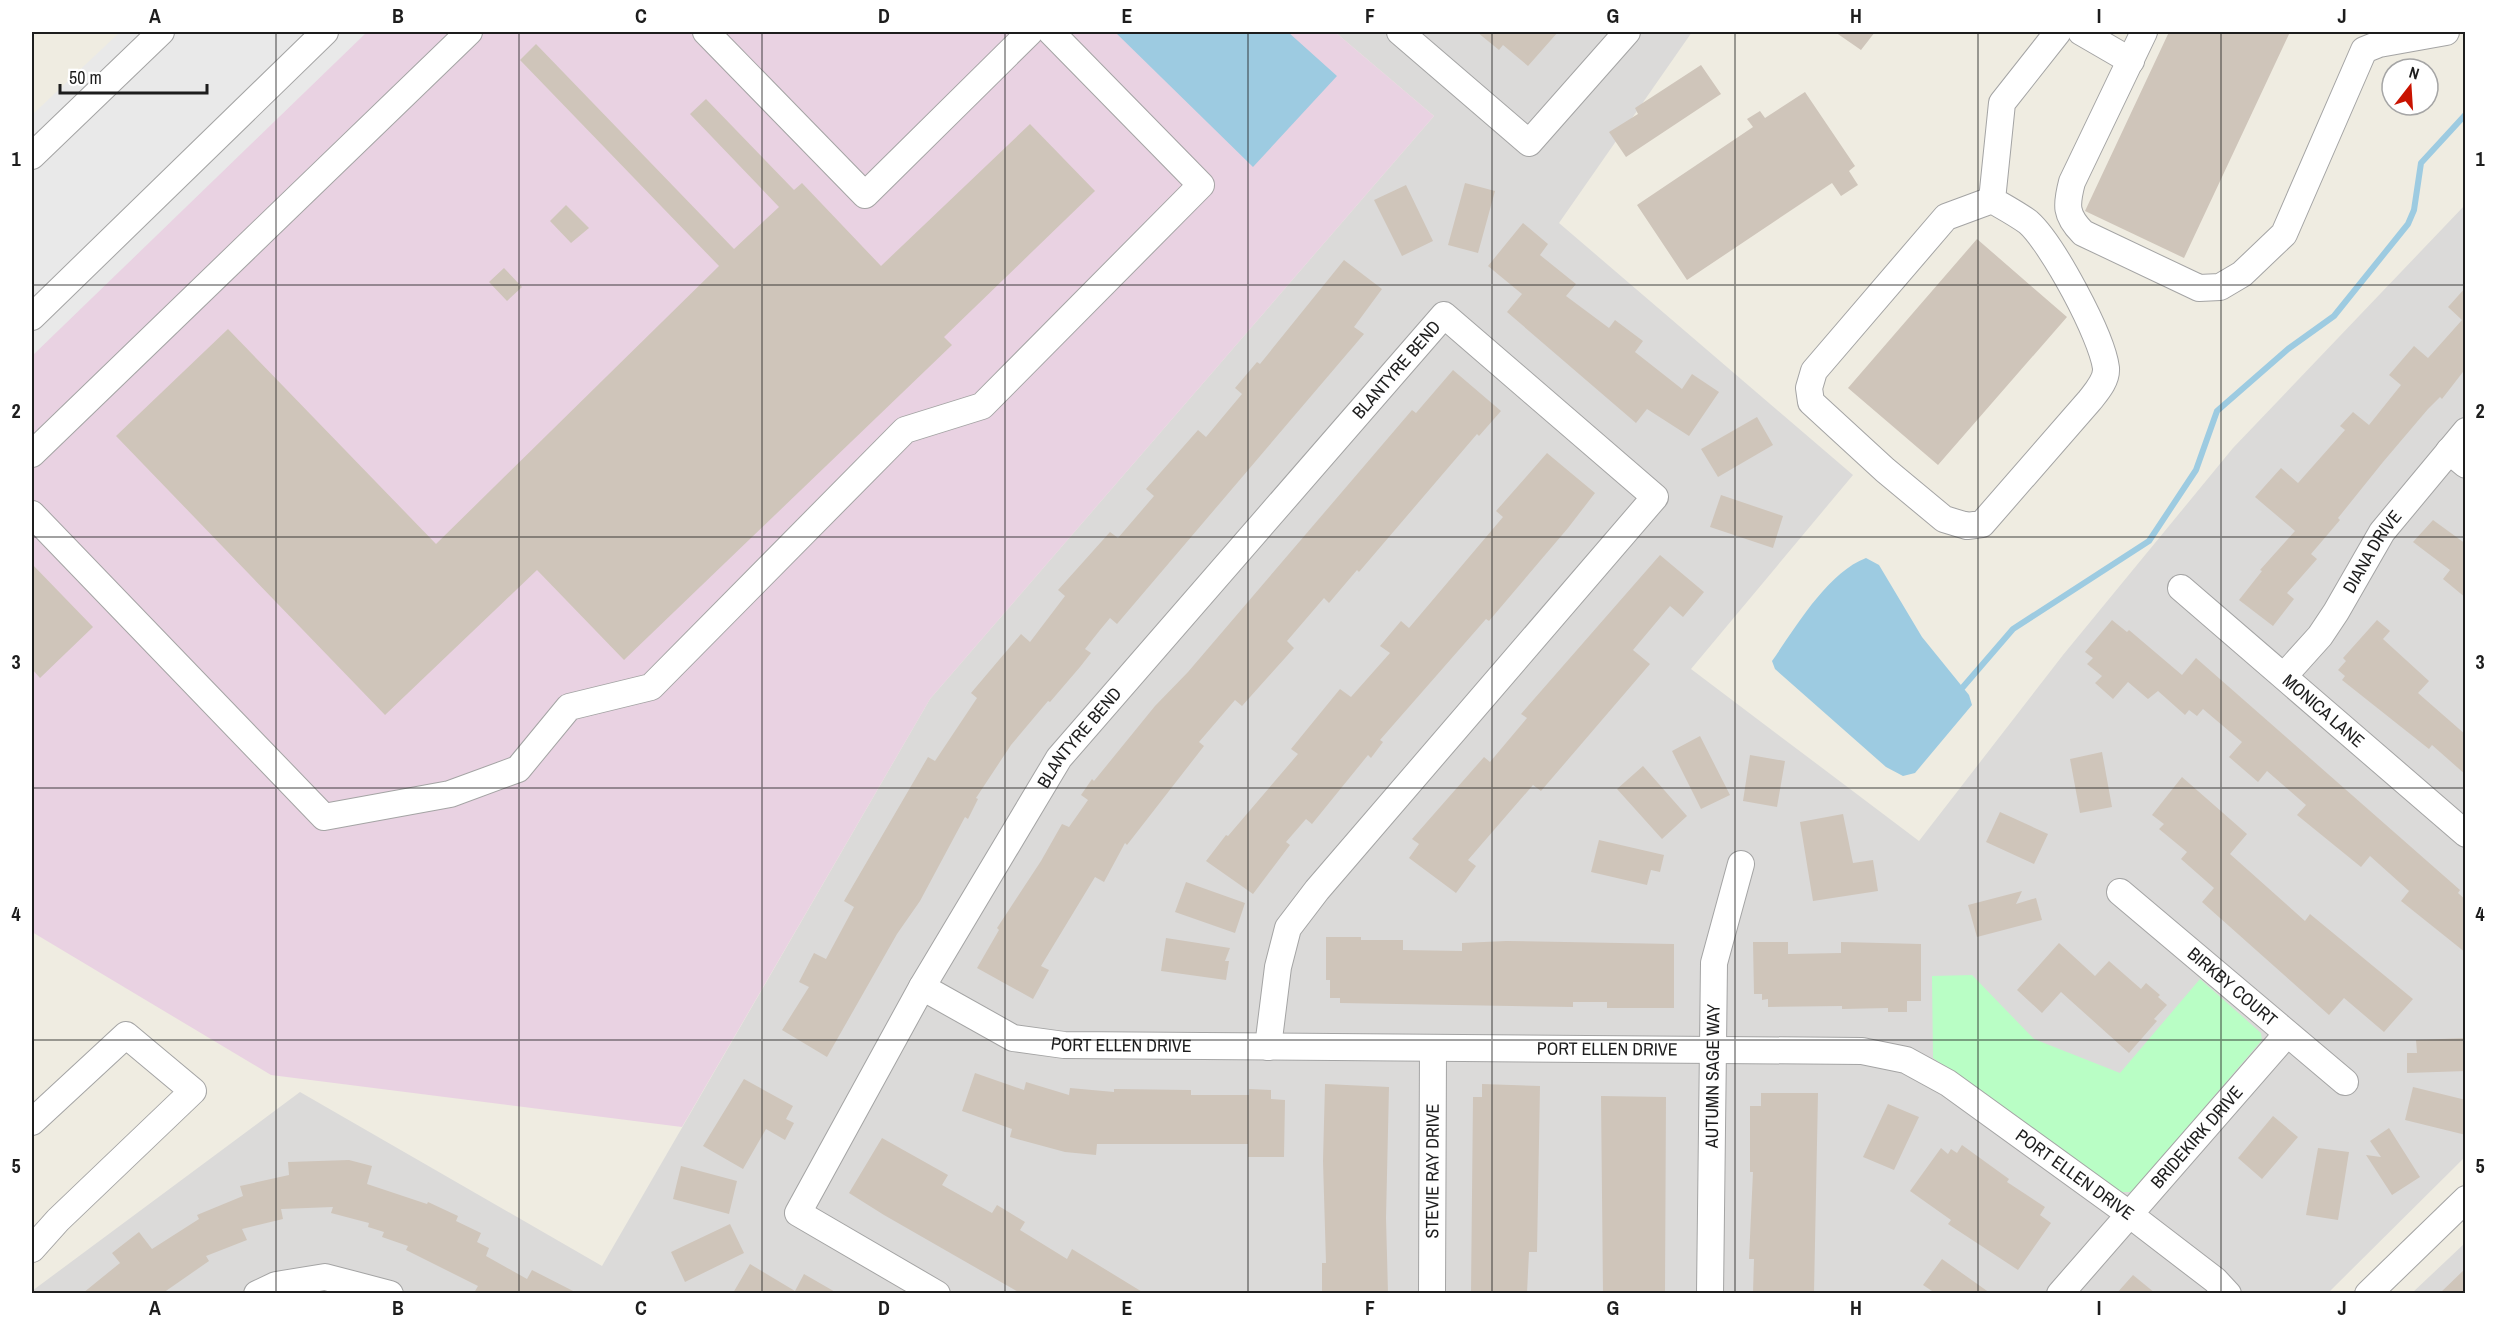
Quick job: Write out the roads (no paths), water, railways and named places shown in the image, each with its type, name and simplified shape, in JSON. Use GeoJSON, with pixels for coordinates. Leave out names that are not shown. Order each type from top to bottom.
{"type":"FeatureCollection","features":[{"type":"Feature","properties":{"kind":"street"},"geometry":{"type":"LineString","coordinates":[[32,156],[161,32]]}},
{"type":"Feature","properties":{"kind":"street"},"geometry":{"type":"LineString","coordinates":[[32,317],[325,32]]}},
{"type":"Feature","properties":{"kind":"street"},"geometry":{"type":"LineString","coordinates":[[32,454],[468,32]]}},
{"type":"Feature","properties":{"kind":"street"},"geometry":{"type":"LineString","coordinates":[[706,32],[865,195],[1030,32]]}},
{"type":"Feature","properties":{"kind":"street"},"geometry":{"type":"LineString","coordinates":[[32,514],[324,817],[450,794],[518,769],[569,707],[651,687],[905,430],[982,406],[1201,185],[1050,32]]}},
{"type":"Feature","properties":{"kind":"street"},"geometry":{"type":"LineString","coordinates":[[1400,32],[1529,143],[1627,32]]}},
{"type":"Feature","properties":{"kind":"street"},"geometry":{"type":"LineString","coordinates":[[1992,200],[2002,103],[2058,32]]}},
{"type":"Feature","properties":{"kind":"street"},"geometry":{"type":"LineString","coordinates":[[2081,32],[2130,61]]}},
{"type":"Feature","properties":{"kind":"street"},"geometry":{"type":"LineString","coordinates":[[2144,32],[2072,182],[2067,203],[2072,222],[2083,233],[2199,288],[2220,287],[2242,274],[2284,234],[2364,50],[2379,44],[2446,32]]}},
{"type":"Feature","properties":{"kind":"street"},"geometry":{"type":"LineString","coordinates":[[1992,200],[2029,223],[2058,260],[2097,339],[2106,368],[2104,379],[2090,400],[1982,524],[1967,526],[1944,519],[1885,470],[1811,402],[1809,388],[1814,371],[1946,217],[1992,200]]}},
{"type":"Feature","properties":{"kind":"street","name":"BLANTYRE BEND"},"geometry":{"type":"LineString","coordinates":[[937,1293],[798,1213],[922,987],[1059,758],[1444,315],[1655,497],[1317,890],[1288,928],[1278,967],[1268,1047]]}},
{"type":"Feature","properties":{"kind":"street","name":"DIANA DRIVE"},"geometry":{"type":"LineString","coordinates":[[2283,676],[2320,636],[2382,532],[2457,458],[2466,431]]}},
{"type":"Feature","properties":{"kind":"street","name":"MONICA LANE"},"geometry":{"type":"LineString","coordinates":[[2181,588],[2466,834]]}},
{"type":"Feature","properties":{"kind":"street","name":"AUTUMN SAGE WAY"},"geometry":{"type":"LineString","coordinates":[[1710,1293],[1714,963],[1721,929],[1741,864]]}},
{"type":"Feature","properties":{"kind":"street","name":"BIRKBY COURT"},"geometry":{"type":"LineString","coordinates":[[2120,892],[2286,1035],[2345,1082]]}},
{"type":"Feature","properties":{"kind":"street","name":"PORT ELLEN DRIVE"},"geometry":{"type":"LineString","coordinates":[[922,987],[1013,1038],[1064,1045],[1862,1051],[1906,1060],[1948,1083],[2129,1214],[2215,1280],[2228,1293]]}},
{"type":"Feature","properties":{"kind":"street"},"geometry":{"type":"LineString","coordinates":[[32,1122],[126,1035],[193,1091],[36,1234]]}},
{"type":"Feature","properties":{"kind":"street","name":"BRIDEKIRK DRIVE"},"geometry":{"type":"LineString","coordinates":[[2060,1293],[2286,1035]]}},
{"type":"Feature","properties":{"kind":"street","name":"STEVIE RAY DRIVE"},"geometry":{"type":"LineString","coordinates":[[1432,1293],[1433,1049]]}},
{"type":"Feature","properties":{"kind":"street"},"geometry":{"type":"LineString","coordinates":[[2368,1293],[2466,1199]]}},
{"type":"Feature","properties":{"kind":"street"},"geometry":{"type":"LineString","coordinates":[[257,1293],[276,1285],[325,1277],[390,1293]]}},
{"type":"Feature","properties":{"kind":"water"},"geometry":{"type":"Polygon","coordinates":[[[1115,32],[1288,32],[1337,76],[1253,167],[1115,32]]]}},
{"type":"Feature","properties":{"kind":"water"},"geometry":{"type":"Polygon","coordinates":[[[1866,558],[1879,565],[1922,637],[1969,695],[1972,705],[1915,773],[1903,776],[1886,767],[1775,669],[1772,661],[1825,588],[1852,565],[1866,558]]]}},
{"type":"Feature","properties":{"kind":"waterway"},"geometry":{"type":"LineString","coordinates":[[1963,687],[2013,629],[2149,541],[2196,470],[2217,411],[2288,349],[2334,316],[2408,224],[2414,210],[2421,163],[2466,114]]}}]}
